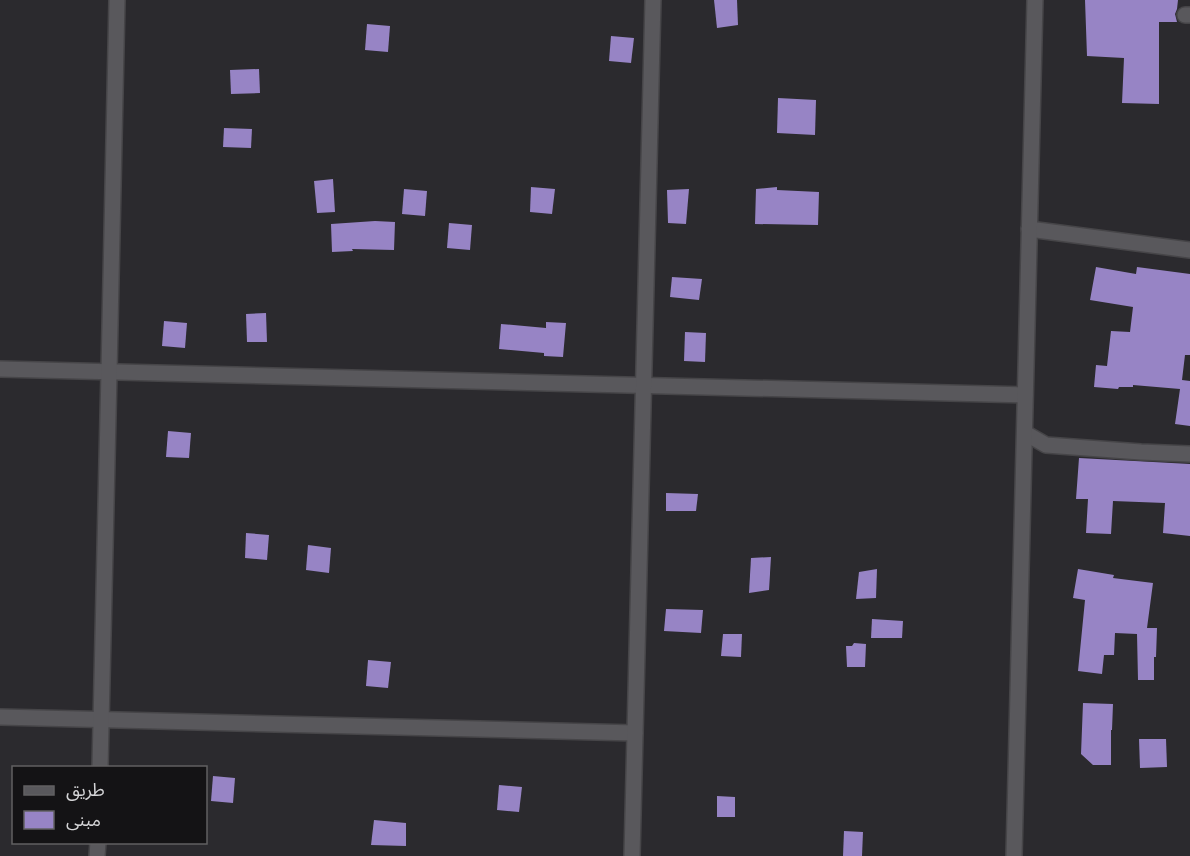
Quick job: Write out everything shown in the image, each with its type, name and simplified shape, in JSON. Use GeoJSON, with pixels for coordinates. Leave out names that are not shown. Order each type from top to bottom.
{"type":"FeatureCollection","features":[{"type":"Feature","properties":{"kind":"street"},"geometry":{"type":"LineString","coordinates":[[100,766],[117,0]]}},
{"type":"Feature","properties":{"kind":"street"},"geometry":{"type":"LineString","coordinates":[[632,856],[653,0]]}},
{"type":"Feature","properties":{"kind":"street"},"geometry":{"type":"LineString","coordinates":[[1014,856],[1035,0]]}},
{"type":"Feature","properties":{"kind":"street"},"geometry":{"type":"LineString","coordinates":[[1029,229],[1190,250]]}},
{"type":"Feature","properties":{"kind":"street"},"geometry":{"type":"LineString","coordinates":[[0,369],[1025,395]]}},
{"type":"Feature","properties":{"kind":"street"},"geometry":{"type":"LineString","coordinates":[[1025,433],[1046,445],[1190,454]]}},
{"type":"Feature","properties":{"kind":"street"},"geometry":{"type":"LineString","coordinates":[[0,717],[635,733]]}},
{"type":"Feature","properties":{"kind":"building"},"geometry":{"type":"Polygon","coordinates":[[[714,0],[737,0],[738,25],[717,28],[714,0]]]}},
{"type":"Feature","properties":{"kind":"building"},"geometry":{"type":"Polygon","coordinates":[[[1085,0],[1178,0],[1175,14],[1177,22],[1159,22],[1159,104],[1122,103],[1124,58],[1087,56],[1085,0]]]}},
{"type":"Feature","properties":{"kind":"building"},"geometry":{"type":"Polygon","coordinates":[[[367,24],[390,26],[388,52],[365,50],[367,24]]]}},
{"type":"Feature","properties":{"kind":"building"},"geometry":{"type":"Polygon","coordinates":[[[611,36],[634,38],[631,63],[609,61],[611,36]]]}},
{"type":"Feature","properties":{"kind":"building"},"geometry":{"type":"Polygon","coordinates":[[[259,69],[260,93],[231,94],[230,70],[259,69]]]}},
{"type":"Feature","properties":{"kind":"building"},"geometry":{"type":"Polygon","coordinates":[[[778,98],[816,100],[815,135],[777,133],[778,98]]]}},
{"type":"Feature","properties":{"kind":"building"},"geometry":{"type":"Polygon","coordinates":[[[224,128],[252,129],[251,148],[223,147],[224,128]]]}},
{"type":"Feature","properties":{"kind":"building"},"geometry":{"type":"Polygon","coordinates":[[[333,179],[335,212],[317,213],[314,181],[333,179]]]}},
{"type":"Feature","properties":{"kind":"building"},"geometry":{"type":"Polygon","coordinates":[[[531,187],[555,189],[552,214],[530,212],[531,187]]]}},
{"type":"Feature","properties":{"kind":"building"},"geometry":{"type":"Polygon","coordinates":[[[777,187],[777,190],[819,192],[818,225],[755,224],[756,189],[777,187]]]}},
{"type":"Feature","properties":{"kind":"building"},"geometry":{"type":"Polygon","coordinates":[[[404,189],[427,191],[425,216],[402,214],[404,189]]]}},
{"type":"Feature","properties":{"kind":"building"},"geometry":{"type":"Polygon","coordinates":[[[689,189],[686,224],[668,223],[667,190],[689,189]]]}},
{"type":"Feature","properties":{"kind":"building"},"geometry":{"type":"Polygon","coordinates":[[[395,222],[394,250],[352,249],[353,251],[332,252],[331,224],[395,222]]]}},
{"type":"Feature","properties":{"kind":"building"},"geometry":{"type":"Polygon","coordinates":[[[449,223],[472,225],[470,250],[447,248],[449,223]]]}},
{"type":"Feature","properties":{"kind":"building"},"geometry":{"type":"Polygon","coordinates":[[[1096,267],[1136,274],[1137,267],[1190,274],[1190,355],[1185,355],[1182,380],[1190,381],[1190,426],[1175,424],[1180,389],[1133,385],[1133,387],[1119,387],[1118,389],[1094,387],[1096,365],[1107,366],[1111,331],[1130,332],[1133,307],[1090,300],[1096,267]]]}},
{"type":"Feature","properties":{"kind":"building"},"geometry":{"type":"Polygon","coordinates":[[[672,277],[702,279],[699,300],[670,297],[672,277]]]}},
{"type":"Feature","properties":{"kind":"building"},"geometry":{"type":"Polygon","coordinates":[[[266,313],[267,342],[247,342],[246,314],[266,313]]]}},
{"type":"Feature","properties":{"kind":"building"},"geometry":{"type":"Polygon","coordinates":[[[164,321],[187,323],[185,348],[162,346],[164,321]]]}},
{"type":"Feature","properties":{"kind":"building"},"geometry":{"type":"Polygon","coordinates":[[[546,322],[566,323],[563,357],[499,349],[501,324],[546,328],[546,322]]]}},
{"type":"Feature","properties":{"kind":"building"},"geometry":{"type":"Polygon","coordinates":[[[685,332],[706,333],[705,362],[684,361],[685,332]]]}},
{"type":"Feature","properties":{"kind":"building"},"geometry":{"type":"Polygon","coordinates":[[[168,431],[191,433],[189,458],[166,457],[168,431]]]}},
{"type":"Feature","properties":{"kind":"building"},"geometry":{"type":"Polygon","coordinates":[[[1079,458],[1190,464],[1190,536],[1163,533],[1165,503],[1113,501],[1111,534],[1086,533],[1088,499],[1076,499],[1079,458]]]}},
{"type":"Feature","properties":{"kind":"building"},"geometry":{"type":"Polygon","coordinates":[[[666,493],[698,494],[696,511],[666,511],[666,493]]]}},
{"type":"Feature","properties":{"kind":"building"},"geometry":{"type":"Polygon","coordinates":[[[246,533],[269,535],[267,560],[245,558],[246,533]]]}},
{"type":"Feature","properties":{"kind":"building"},"geometry":{"type":"Polygon","coordinates":[[[308,545],[331,548],[329,573],[306,570],[308,545]]]}},
{"type":"Feature","properties":{"kind":"building"},"geometry":{"type":"Polygon","coordinates":[[[771,557],[769,590],[749,593],[751,558],[771,557]]]}},
{"type":"Feature","properties":{"kind":"building"},"geometry":{"type":"Polygon","coordinates":[[[877,569],[876,598],[856,599],[859,572],[877,569]]]}},
{"type":"Feature","properties":{"kind":"building"},"geometry":{"type":"Polygon","coordinates":[[[1078,569],[1114,575],[1113,578],[1153,583],[1147,628],[1157,628],[1154,680],[1138,680],[1137,634],[1115,633],[1114,655],[1104,655],[1102,674],[1078,671],[1085,600],[1073,598],[1078,569]]]}},
{"type":"Feature","properties":{"kind":"building"},"geometry":{"type":"Polygon","coordinates":[[[666,609],[703,610],[701,633],[664,631],[666,609]]]}},
{"type":"Feature","properties":{"kind":"building"},"geometry":{"type":"Polygon","coordinates":[[[872,619],[903,621],[902,638],[871,638],[872,619]]]}},
{"type":"Feature","properties":{"kind":"building"},"geometry":{"type":"Polygon","coordinates":[[[723,634],[742,634],[741,657],[721,656],[723,634]]]}},
{"type":"Feature","properties":{"kind":"building"},"geometry":{"type":"Polygon","coordinates":[[[854,643],[866,644],[865,667],[847,667],[846,646],[852,646],[854,643]]]}},
{"type":"Feature","properties":{"kind":"building"},"geometry":{"type":"Polygon","coordinates":[[[368,660],[391,662],[388,688],[366,686],[368,660]]]}},
{"type":"Feature","properties":{"kind":"building"},"geometry":{"type":"Polygon","coordinates":[[[1083,703],[1113,704],[1111,765],[1093,765],[1081,754],[1083,703]]]}},
{"type":"Feature","properties":{"kind":"building"},"geometry":{"type":"Polygon","coordinates":[[[1139,739],[1166,739],[1167,767],[1140,768],[1139,739]]]}},
{"type":"Feature","properties":{"kind":"building"},"geometry":{"type":"Polygon","coordinates":[[[213,776],[235,778],[233,803],[211,801],[213,776]]]}},
{"type":"Feature","properties":{"kind":"building"},"geometry":{"type":"Polygon","coordinates":[[[499,785],[522,787],[519,812],[497,810],[499,785]]]}},
{"type":"Feature","properties":{"kind":"building"},"geometry":{"type":"Polygon","coordinates":[[[717,796],[735,797],[735,817],[717,817],[717,796]]]}},
{"type":"Feature","properties":{"kind":"building"},"geometry":{"type":"Polygon","coordinates":[[[374,820],[406,823],[406,846],[371,845],[374,820]]]}},
{"type":"Feature","properties":{"kind":"building"},"geometry":{"type":"Polygon","coordinates":[[[844,831],[863,832],[862,856],[843,856],[844,831]]]}}]}
